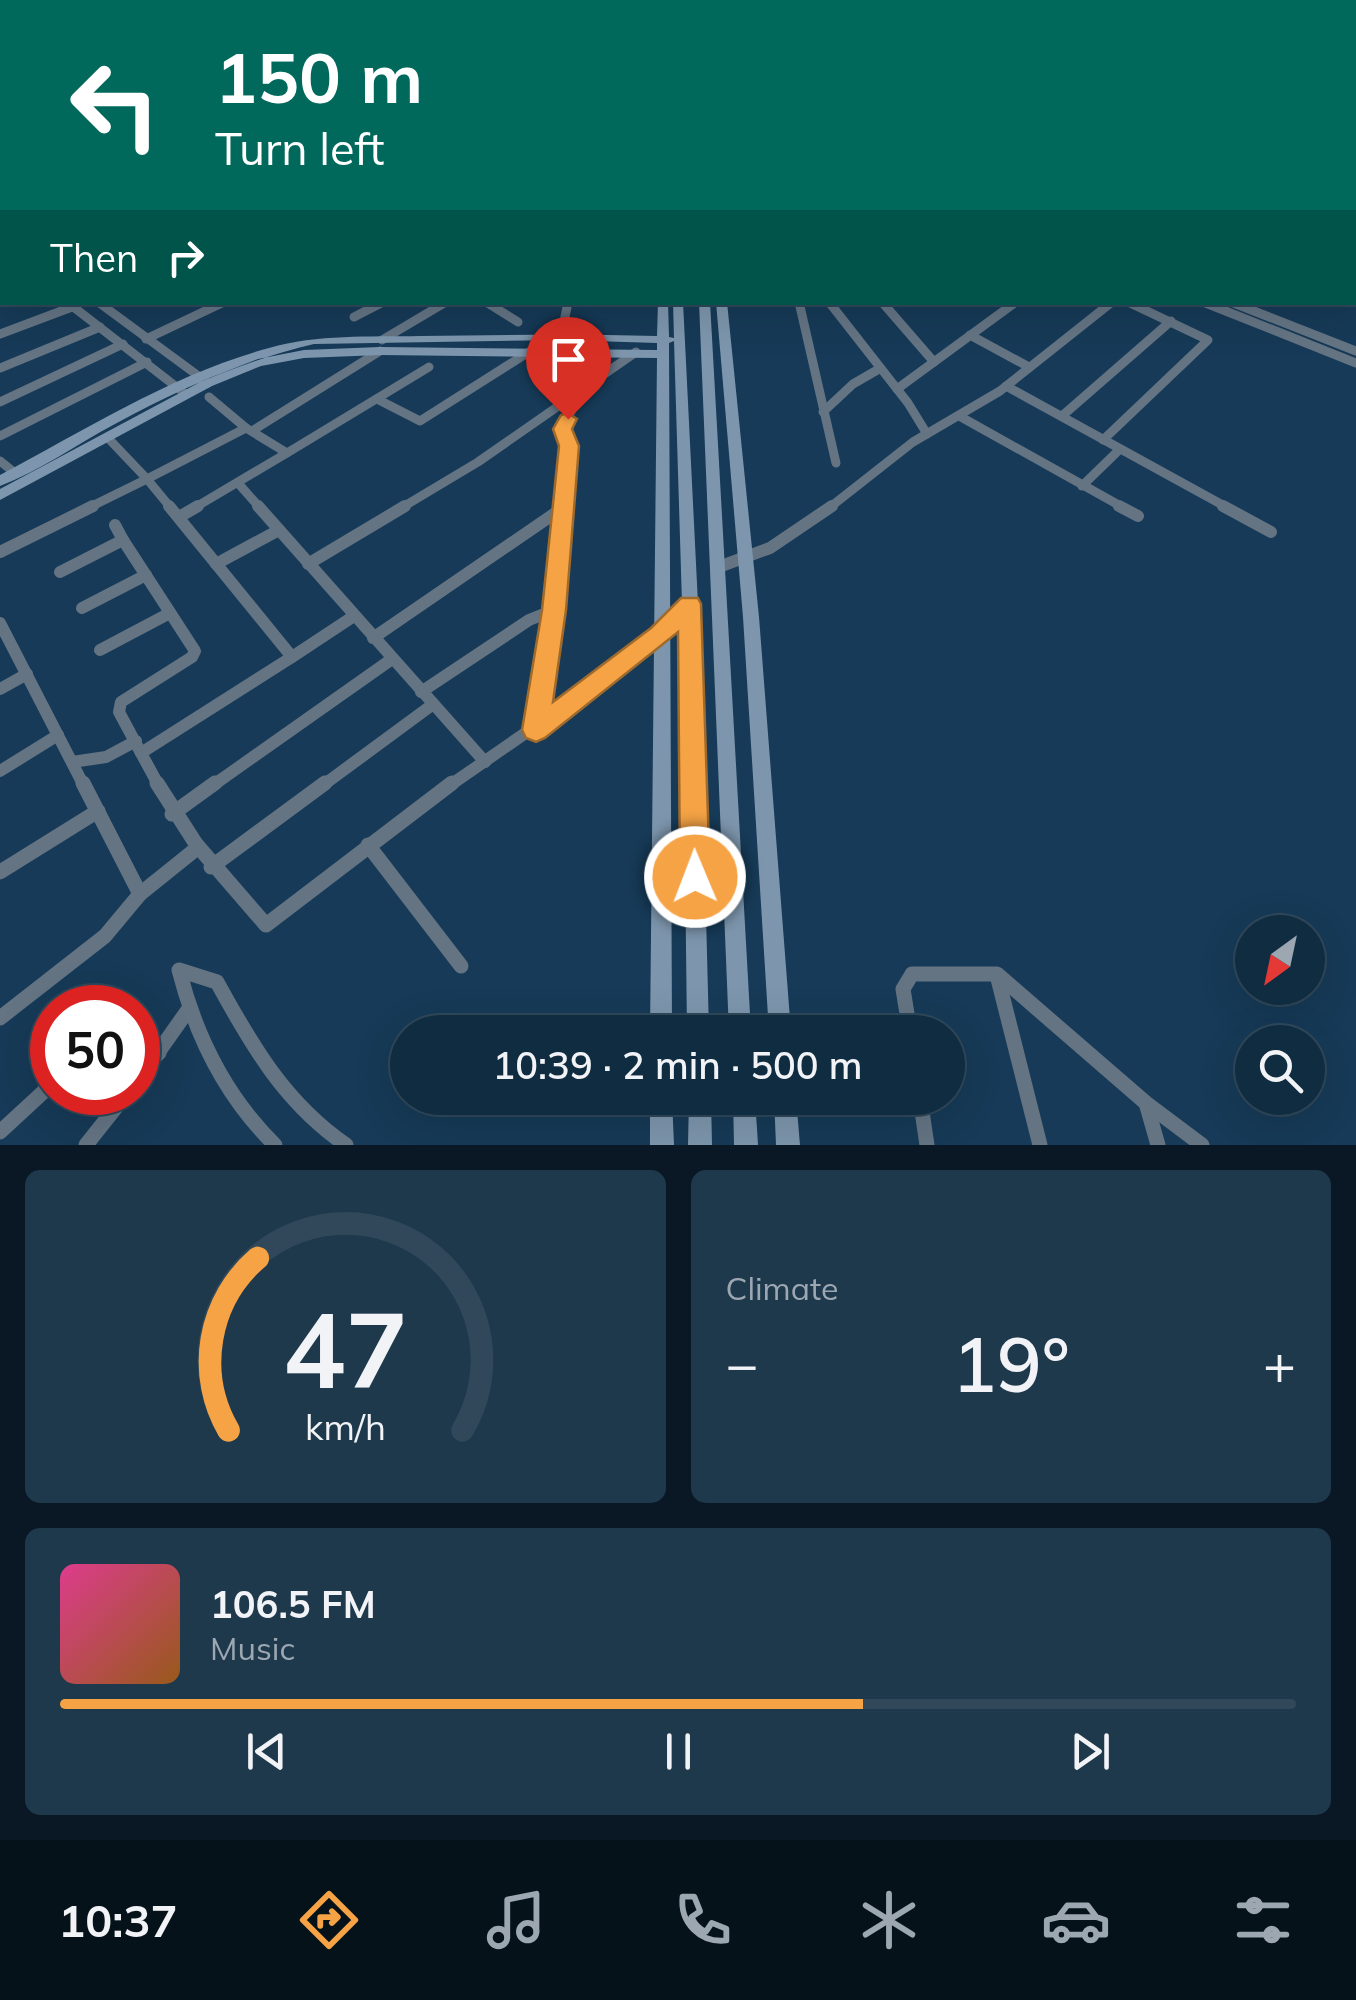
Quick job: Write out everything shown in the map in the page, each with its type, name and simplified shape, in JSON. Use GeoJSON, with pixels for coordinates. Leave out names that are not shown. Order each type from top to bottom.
{"type":"FeatureCollection","features":[{"type":"Feature","properties":{"kind":"street"},"geometry":{"type":"LineString","coordinates":[[0,334],[69,305],[182,391]]}},
{"type":"Feature","properties":{"kind":"street"},"geometry":{"type":"LineString","coordinates":[[102,305],[205,386],[249,429],[287,452]]}},
{"type":"Feature","properties":{"kind":"street"},"geometry":{"type":"LineString","coordinates":[[146,339],[218,305]]}},
{"type":"Feature","properties":{"kind":"street"},"geometry":{"type":"LineString","coordinates":[[354,317],[378,305]]}},
{"type":"Feature","properties":{"kind":"street"},"geometry":{"type":"LineString","coordinates":[[0,552],[249,429],[442,305]]}},
{"type":"Feature","properties":{"kind":"street"},"geometry":{"type":"LineString","coordinates":[[491,305],[518,322]]}},
{"type":"Feature","properties":{"kind":"street"},"geometry":{"type":"LineString","coordinates":[[562,337],[567,305]]}},
{"type":"Feature","properties":{"kind":"street"},"geometry":{"type":"LineString","coordinates":[[663,305],[690,604],[698,1015]]}},
{"type":"Feature","properties":{"kind":"street"},"geometry":{"type":"LineString","coordinates":[[662,1015],[660,635],[668,344],[677,305]]}},
{"type":"Feature","properties":{"kind":"street"},"geometry":{"type":"LineString","coordinates":[[704,305],[739,1015]]}},
{"type":"Feature","properties":{"kind":"street"},"geometry":{"type":"LineString","coordinates":[[720,305],[745,563],[779,1015]]}},
{"type":"Feature","properties":{"kind":"street"},"geometry":{"type":"LineString","coordinates":[[799,305],[836,464]]}},
{"type":"Feature","properties":{"kind":"street"},"geometry":{"type":"LineString","coordinates":[[831,305],[927,434]]}},
{"type":"Feature","properties":{"kind":"street"},"geometry":{"type":"LineString","coordinates":[[885,305],[934,362]]}},
{"type":"Feature","properties":{"kind":"street"},"geometry":{"type":"LineString","coordinates":[[896,389],[1012,305]]}},
{"type":"Feature","properties":{"kind":"street"},"geometry":{"type":"LineString","coordinates":[[716,568],[745,563],[776,546],[927,434],[961,417],[1006,386],[1108,305]]}},
{"type":"Feature","properties":{"kind":"street"},"geometry":{"type":"LineString","coordinates":[[1103,440],[1207,342],[1204,335],[1135,305]]}},
{"type":"Feature","properties":{"kind":"street"},"geometry":{"type":"LineString","coordinates":[[1211,305],[1356,363]]}},
{"type":"Feature","properties":{"kind":"street"},"geometry":{"type":"LineString","coordinates":[[1240,305],[1356,351]]}},
{"type":"Feature","properties":{"kind":"street"},"geometry":{"type":"LineString","coordinates":[[1062,416],[1172,321]]}},
{"type":"Feature","properties":{"kind":"street"},"geometry":{"type":"LineString","coordinates":[[0,368],[100,327]]}},
{"type":"Feature","properties":{"kind":"street"},"geometry":{"type":"LineString","coordinates":[[970,335],[1030,367]]}},
{"type":"Feature","properties":{"kind":"street"},"geometry":{"type":"LineString","coordinates":[[0,481],[182,391],[289,357],[381,346],[562,337],[668,344]]}},
{"type":"Feature","properties":{"kind":"street"},"geometry":{"type":"LineString","coordinates":[[0,402],[123,344]]}},
{"type":"Feature","properties":{"kind":"street"},"geometry":{"type":"LineString","coordinates":[[381,346],[636,352],[668,344]]}},
{"type":"Feature","properties":{"kind":"street"},"geometry":{"type":"LineString","coordinates":[[377,399],[420,421],[532,350]]}},
{"type":"Feature","properties":{"kind":"street"},"geometry":{"type":"LineString","coordinates":[[308,564],[478,462],[636,352]]}},
{"type":"Feature","properties":{"kind":"street"},"geometry":{"type":"LineString","coordinates":[[0,436],[147,362]]}},
{"type":"Feature","properties":{"kind":"street"},"geometry":{"type":"LineString","coordinates":[[178,517],[429,368]]}},
{"type":"Feature","properties":{"kind":"street"},"geometry":{"type":"LineString","coordinates":[[822,412],[853,384],[879,369]]}},
{"type":"Feature","properties":{"kind":"street"},"geometry":{"type":"LineString","coordinates":[[1006,386],[1271,532]]}},
{"type":"Feature","properties":{"kind":"street"},"geometry":{"type":"LineString","coordinates":[[0,495],[108,438],[182,391]]}},
{"type":"Feature","properties":{"kind":"street"},"geometry":{"type":"LineString","coordinates":[[536,730],[564,508],[569,446],[562,429],[571,412],[564,400]]}},
{"type":"Feature","properties":{"kind":"street"},"geometry":{"type":"LineString","coordinates":[[961,417],[1138,516]]}},
{"type":"Feature","properties":{"kind":"street"},"geometry":{"type":"LineString","coordinates":[[108,438],[292,657]]}},
{"type":"Feature","properties":{"kind":"street"},"geometry":{"type":"LineString","coordinates":[[1082,486],[1119,450]]}},
{"type":"Feature","properties":{"kind":"street"},"geometry":{"type":"LineString","coordinates":[[0,461],[15,473]]}},
{"type":"Feature","properties":{"kind":"street"},"geometry":{"type":"LineString","coordinates":[[238,483],[485,762]]}},
{"type":"Feature","properties":{"kind":"street"},"geometry":{"type":"LineString","coordinates":[[373,638],[564,508]]}},
{"type":"Feature","properties":{"kind":"street"},"geometry":{"type":"LineString","coordinates":[[115,525],[195,651],[192,657],[121,702],[119,712],[172,814],[211,867],[266,924],[368,845],[536,730],[660,635],[690,604]]}},
{"type":"Feature","properties":{"kind":"street"},"geometry":{"type":"LineString","coordinates":[[216,564],[279,530]]}},
{"type":"Feature","properties":{"kind":"street"},"geometry":{"type":"LineString","coordinates":[[60,572],[123,540]]}},
{"type":"Feature","properties":{"kind":"street"},"geometry":{"type":"LineString","coordinates":[[82,608],[146,575]]}},
{"type":"Feature","properties":{"kind":"street"},"geometry":{"type":"LineString","coordinates":[[420,692],[528,620],[554,610]]}},
{"type":"Feature","properties":{"kind":"street"},"geometry":{"type":"LineString","coordinates":[[100,650],[170,613]]}},
{"type":"Feature","properties":{"kind":"street"},"geometry":{"type":"LineString","coordinates":[[72,762],[138,747],[354,616]]}},
{"type":"Feature","properties":{"kind":"street"},"geometry":{"type":"LineString","coordinates":[[0,624],[140,894]]}},
{"type":"Feature","properties":{"kind":"street"},"geometry":{"type":"LineString","coordinates":[[172,814],[392,659]]}},
{"type":"Feature","properties":{"kind":"street"},"geometry":{"type":"LineString","coordinates":[[0,689],[27,674]]}},
{"type":"Feature","properties":{"kind":"street"},"geometry":{"type":"LineString","coordinates":[[211,867],[432,705]]}},
{"type":"Feature","properties":{"kind":"street"},"geometry":{"type":"LineString","coordinates":[[0,770],[58,735]]}},
{"type":"Feature","properties":{"kind":"street"},"geometry":{"type":"LineString","coordinates":[[0,872],[98,812]]}},
{"type":"Feature","properties":{"kind":"street"},"geometry":{"type":"LineString","coordinates":[[368,845],[460,966]]}},
{"type":"Feature","properties":{"kind":"street"},"geometry":{"type":"LineString","coordinates":[[0,1018],[104,936],[140,894],[196,848]]}},
{"type":"Feature","properties":{"kind":"street"},"geometry":{"type":"LineString","coordinates":[[275,1145],[253,1126],[188,1010],[179,970],[217,982],[268,1075],[318,1128],[346,1145]]}},
{"type":"Feature","properties":{"kind":"street"},"geometry":{"type":"LineString","coordinates":[[907,1015],[903,989],[912,974],[997,974],[1146,1104],[1202,1145]]}},
{"type":"Feature","properties":{"kind":"street"},"geometry":{"type":"LineString","coordinates":[[997,974],[1040,1145]]}},
{"type":"Feature","properties":{"kind":"street"},"geometry":{"type":"LineString","coordinates":[[160,1052],[188,1010]]}},
{"type":"Feature","properties":{"kind":"street"},"geometry":{"type":"LineString","coordinates":[[0,1132],[30,1104]]}},
{"type":"Feature","properties":{"kind":"street"},"geometry":{"type":"LineString","coordinates":[[1146,1104],[1158,1145]]}},
{"type":"Feature","properties":{"kind":"street"},"geometry":{"type":"LineString","coordinates":[[86,1145],[110,1115]]}},
{"type":"Feature","properties":{"kind":"street"},"geometry":{"type":"LineString","coordinates":[[661,1115],[662,1145]]}},
{"type":"Feature","properties":{"kind":"street"},"geometry":{"type":"LineString","coordinates":[[700,1115],[700,1145]]}},
{"type":"Feature","properties":{"kind":"street"},"geometry":{"type":"LineString","coordinates":[[745,1115],[746,1145]]}},
{"type":"Feature","properties":{"kind":"street"},"geometry":{"type":"LineString","coordinates":[[786,1115],[788,1145]]}},
{"type":"Feature","properties":{"kind":"street"},"geometry":{"type":"LineString","coordinates":[[923,1115],[927,1145]]}},
{"type":"Feature","properties":{"kind":"route"},"geometry":{"type":"LineString","coordinates":[[568,419],[562,429],[569,446],[554,610],[536,730],[660,635],[690,604],[695,877]]}}]}
